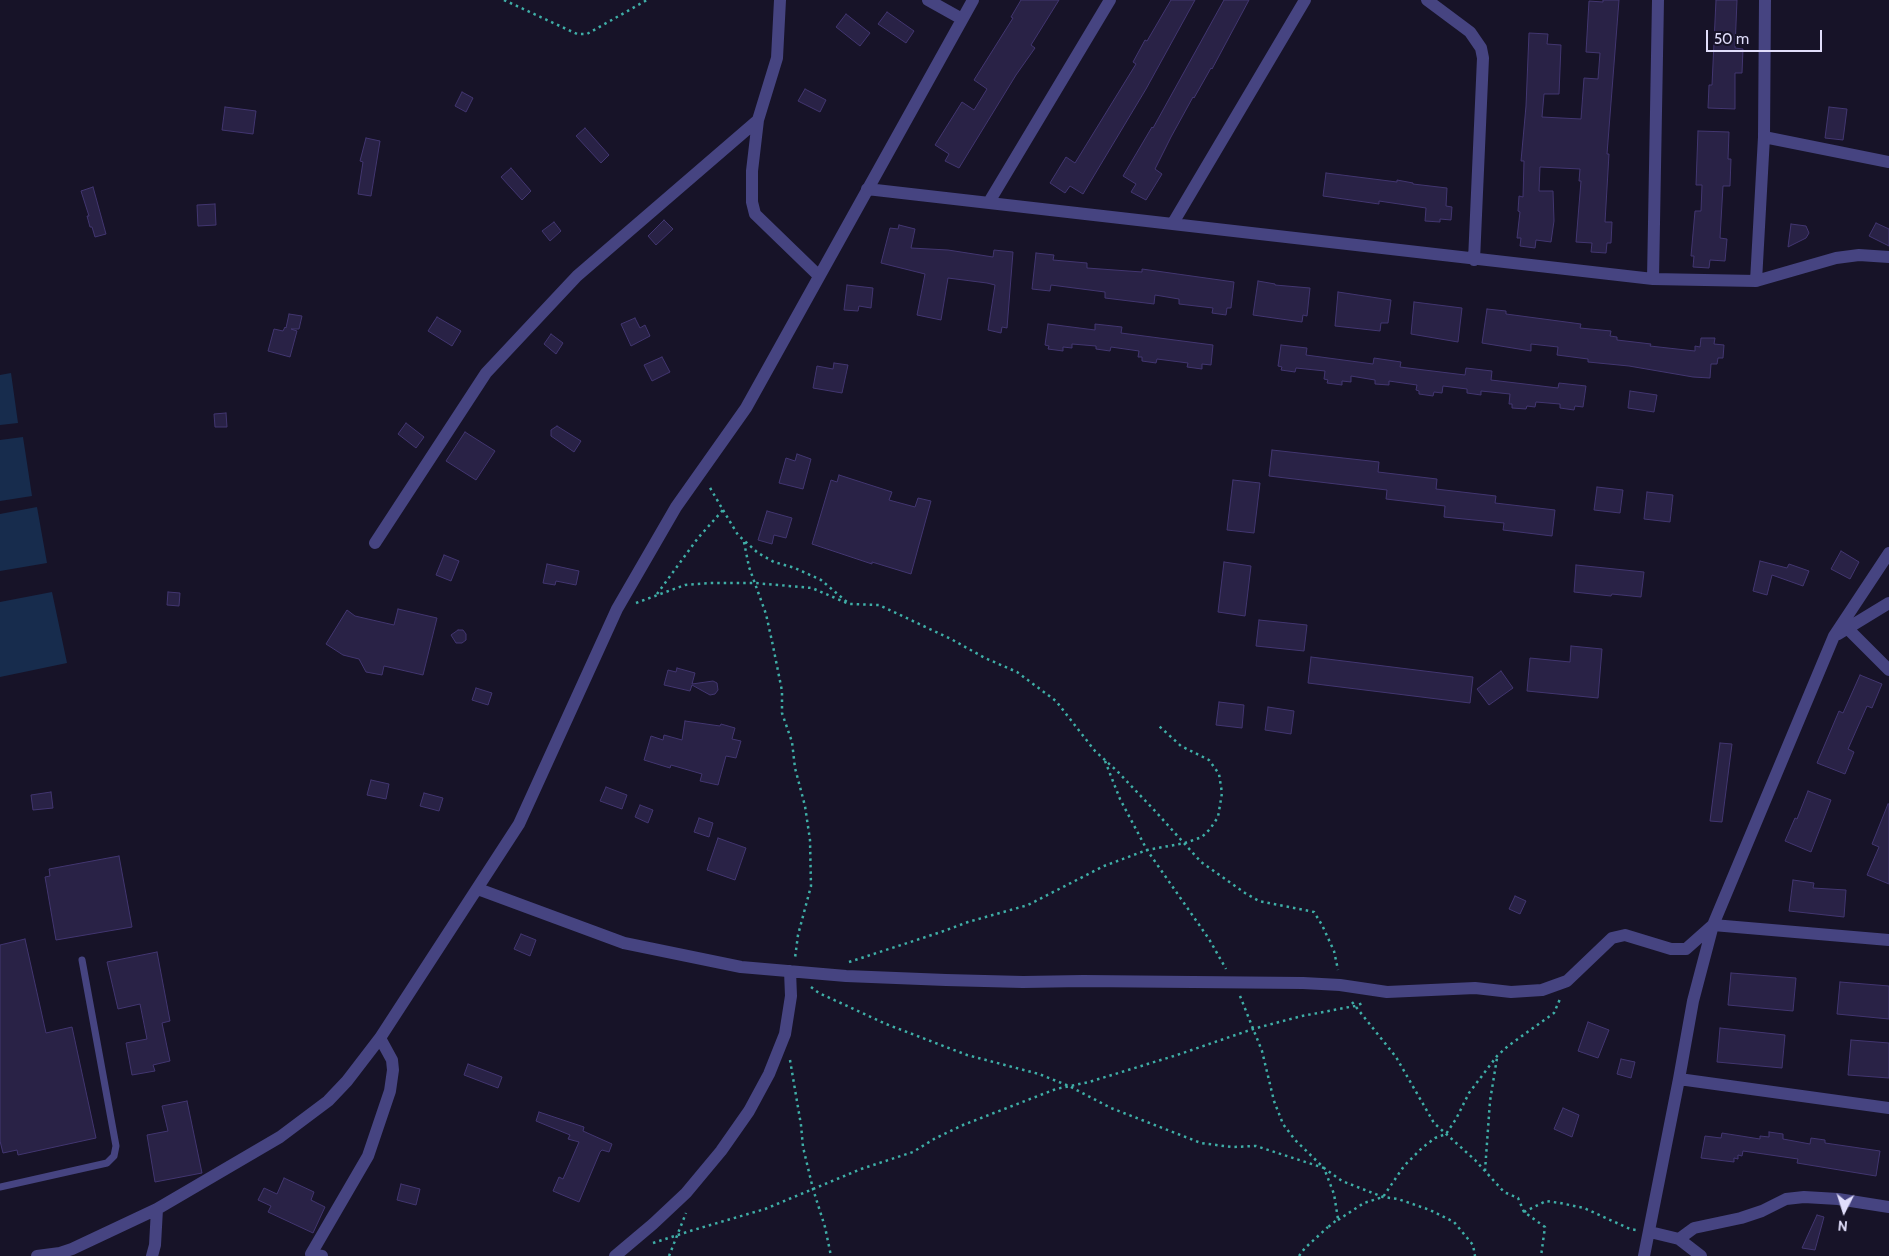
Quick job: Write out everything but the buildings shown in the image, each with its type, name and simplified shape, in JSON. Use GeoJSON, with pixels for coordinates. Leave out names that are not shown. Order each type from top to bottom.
{"type":"FeatureCollection","features":[{"type":"Feature","properties":{"kind":"street"},"geometry":{"type":"LineString","coordinates":[[780,0],[777,58],[758,120],[752,171],[752,202],[755,214],[819,276]]}},
{"type":"Feature","properties":{"kind":"street"},"geometry":{"type":"LineString","coordinates":[[928,0],[962,19]]}},
{"type":"Feature","properties":{"kind":"street"},"geometry":{"type":"LineString","coordinates":[[38,1256],[72,1249],[157,1208],[280,1137],[328,1101],[347,1081],[380,1038],[519,824],[616,609],[676,507],[703,466],[746,408],[973,0]]}},
{"type":"Feature","properties":{"kind":"street"},"geometry":{"type":"LineString","coordinates":[[989,202],[1110,0]]}},
{"type":"Feature","properties":{"kind":"street"},"geometry":{"type":"LineString","coordinates":[[1173,223],[1305,0]]}},
{"type":"Feature","properties":{"kind":"street"},"geometry":{"type":"LineString","coordinates":[[1427,0],[1470,32],[1481,48],[1483,58],[1474,260]]}},
{"type":"Feature","properties":{"kind":"street"},"geometry":{"type":"LineString","coordinates":[[1653,280],[1658,0]]}},
{"type":"Feature","properties":{"kind":"street"},"geometry":{"type":"LineString","coordinates":[[1756,281],[1764,137],[1765,0]]}},
{"type":"Feature","properties":{"kind":"street"},"geometry":{"type":"LineString","coordinates":[[375,544],[486,373],[577,276],[758,120]]}},
{"type":"Feature","properties":{"kind":"street"},"geometry":{"type":"LineString","coordinates":[[1764,137],[1889,162]]}},
{"type":"Feature","properties":{"kind":"street"},"geometry":{"type":"LineString","coordinates":[[867,189],[1653,280],[1756,281],[1836,258],[1859,255],[1889,257]]}},
{"type":"Feature","properties":{"kind":"street"},"geometry":{"type":"LineString","coordinates":[[1644,1256],[1679,1079],[1692,1001],[1713,925],[1834,636],[1889,553]]}},
{"type":"Feature","properties":{"kind":"street"},"geometry":{"type":"LineString","coordinates":[[1834,636],[1889,603]]}},
{"type":"Feature","properties":{"kind":"street"},"geometry":{"type":"LineString","coordinates":[[1847,628],[1889,670]]}},
{"type":"Feature","properties":{"kind":"street"},"geometry":{"type":"LineString","coordinates":[[478,889],[624,942],[741,967],[846,976],[1023,982],[1083,981],[1340,985],[1387,992],[1475,988],[1511,992],[1542,990],[1567,981],[1612,938],[1625,935],[1671,950],[1686,949],[1713,925],[1889,940]]}},
{"type":"Feature","properties":{"kind":"street"},"geometry":{"type":"LineString","coordinates":[[615,1256],[679,1200],[722,1151],[748,1110],[769,1074],[785,1034],[791,996],[790,971]]}},
{"type":"Feature","properties":{"kind":"street"},"geometry":{"type":"LineString","coordinates":[[314,1255],[368,1156],[390,1091],[393,1070],[392,1060],[380,1038]]}},
{"type":"Feature","properties":{"kind":"street"},"geometry":{"type":"LineString","coordinates":[[1679,1079],[1889,1108]]}},
{"type":"Feature","properties":{"kind":"street"},"geometry":{"type":"LineString","coordinates":[[1679,1239],[1694,1228],[1741,1218],[1762,1211],[1786,1199],[1804,1197],[1838,1199],[1889,1207]]}},
{"type":"Feature","properties":{"kind":"street"},"geometry":{"type":"LineString","coordinates":[[152,1256],[155,1245],[157,1208]]}},
{"type":"Feature","properties":{"kind":"street"},"geometry":{"type":"LineString","coordinates":[[1650,1232],[1679,1239],[1701,1256]]}},
{"type":"Feature","properties":{"kind":"lane"},"geometry":{"type":"LineString","coordinates":[[0,1188],[107,1164],[114,1156],[116,1146],[82,960]]}},
{"type":"Feature","properties":{"kind":"path"},"geometry":{"type":"LineString","coordinates":[[504,0],[577,34],[587,34],[647,0]]}},
{"type":"Feature","properties":{"kind":"path"},"geometry":{"type":"LineString","coordinates":[[703,466],[705,479],[744,542],[774,562],[795,568],[821,580],[849,604]]}},
{"type":"Feature","properties":{"kind":"path"},"geometry":{"type":"LineString","coordinates":[[656,595],[698,538],[723,510]]}},
{"type":"Feature","properties":{"kind":"path"},"geometry":{"type":"LineString","coordinates":[[744,542],[749,567],[766,614],[774,646],[782,691],[782,712],[792,742],[795,768],[805,806],[810,840],[811,886],[790,971],[819,992],[886,1024],[967,1055],[1039,1074],[1069,1086],[1111,1108],[1200,1143],[1232,1147],[1256,1146],[1324,1168],[1334,1194],[1338,1219],[1304,1248],[1299,1256]]}},
{"type":"Feature","properties":{"kind":"path"},"geometry":{"type":"LineString","coordinates":[[616,609],[684,585],[755,583],[812,588],[849,604],[879,605],[1017,672],[1056,701],[1095,751],[1118,771],[1201,862],[1245,894],[1259,901],[1314,912],[1334,951],[1340,985],[1396,1057],[1434,1123],[1485,1170],[1504,1192],[1518,1198],[1524,1212],[1545,1227],[1541,1256]]}},
{"type":"Feature","properties":{"kind":"path"},"geometry":{"type":"LineString","coordinates":[[848,962],[968,922],[1028,905],[1104,866],[1147,850],[1185,843],[1202,837],[1218,816],[1222,793],[1219,774],[1209,760],[1181,746],[1159,726]]}},
{"type":"Feature","properties":{"kind":"path"},"geometry":{"type":"LineString","coordinates":[[1383,1197],[1404,1166],[1422,1148],[1435,1138],[1446,1134],[1469,1093],[1497,1056],[1554,1013],[1567,981]]}},
{"type":"Feature","properties":{"kind":"path"},"geometry":{"type":"LineString","coordinates":[[650,1244],[765,1209],[861,1169],[913,1152],[963,1125],[1056,1090],[1177,1055],[1253,1029],[1363,1003]]}},
{"type":"Feature","properties":{"kind":"path"},"geometry":{"type":"LineString","coordinates":[[785,1034],[803,1147],[813,1189],[826,1227],[832,1256]]}},
{"type":"Feature","properties":{"kind":"path"},"geometry":{"type":"LineString","coordinates":[[1485,1170],[1490,1101],[1497,1056]]}},
{"type":"Feature","properties":{"kind":"path"},"geometry":{"type":"LineString","coordinates":[[1327,1228],[1364,1204],[1383,1197],[1398,1199],[1422,1207],[1454,1222],[1473,1245],[1475,1256]]}},
{"type":"Feature","properties":{"kind":"path"},"geometry":{"type":"LineString","coordinates":[[1524,1212],[1546,1201],[1560,1202],[1584,1208],[1630,1229],[1650,1232]]}},
{"type":"Feature","properties":{"kind":"water"},"geometry":{"type":"Polygon","coordinates":[[[11,373],[18,423],[0,425],[0,375],[11,373]]]}},
{"type":"Feature","properties":{"kind":"water"},"geometry":{"type":"Polygon","coordinates":[[[23,437],[32,496],[0,501],[0,440],[23,437]]]}},
{"type":"Feature","properties":{"kind":"water"},"geometry":{"type":"Polygon","coordinates":[[[37,507],[47,563],[0,571],[0,514],[37,507]]]}},
{"type":"Feature","properties":{"kind":"water"},"geometry":{"type":"Polygon","coordinates":[[[52,592],[67,663],[0,677],[0,602],[52,592]]]}}]}
